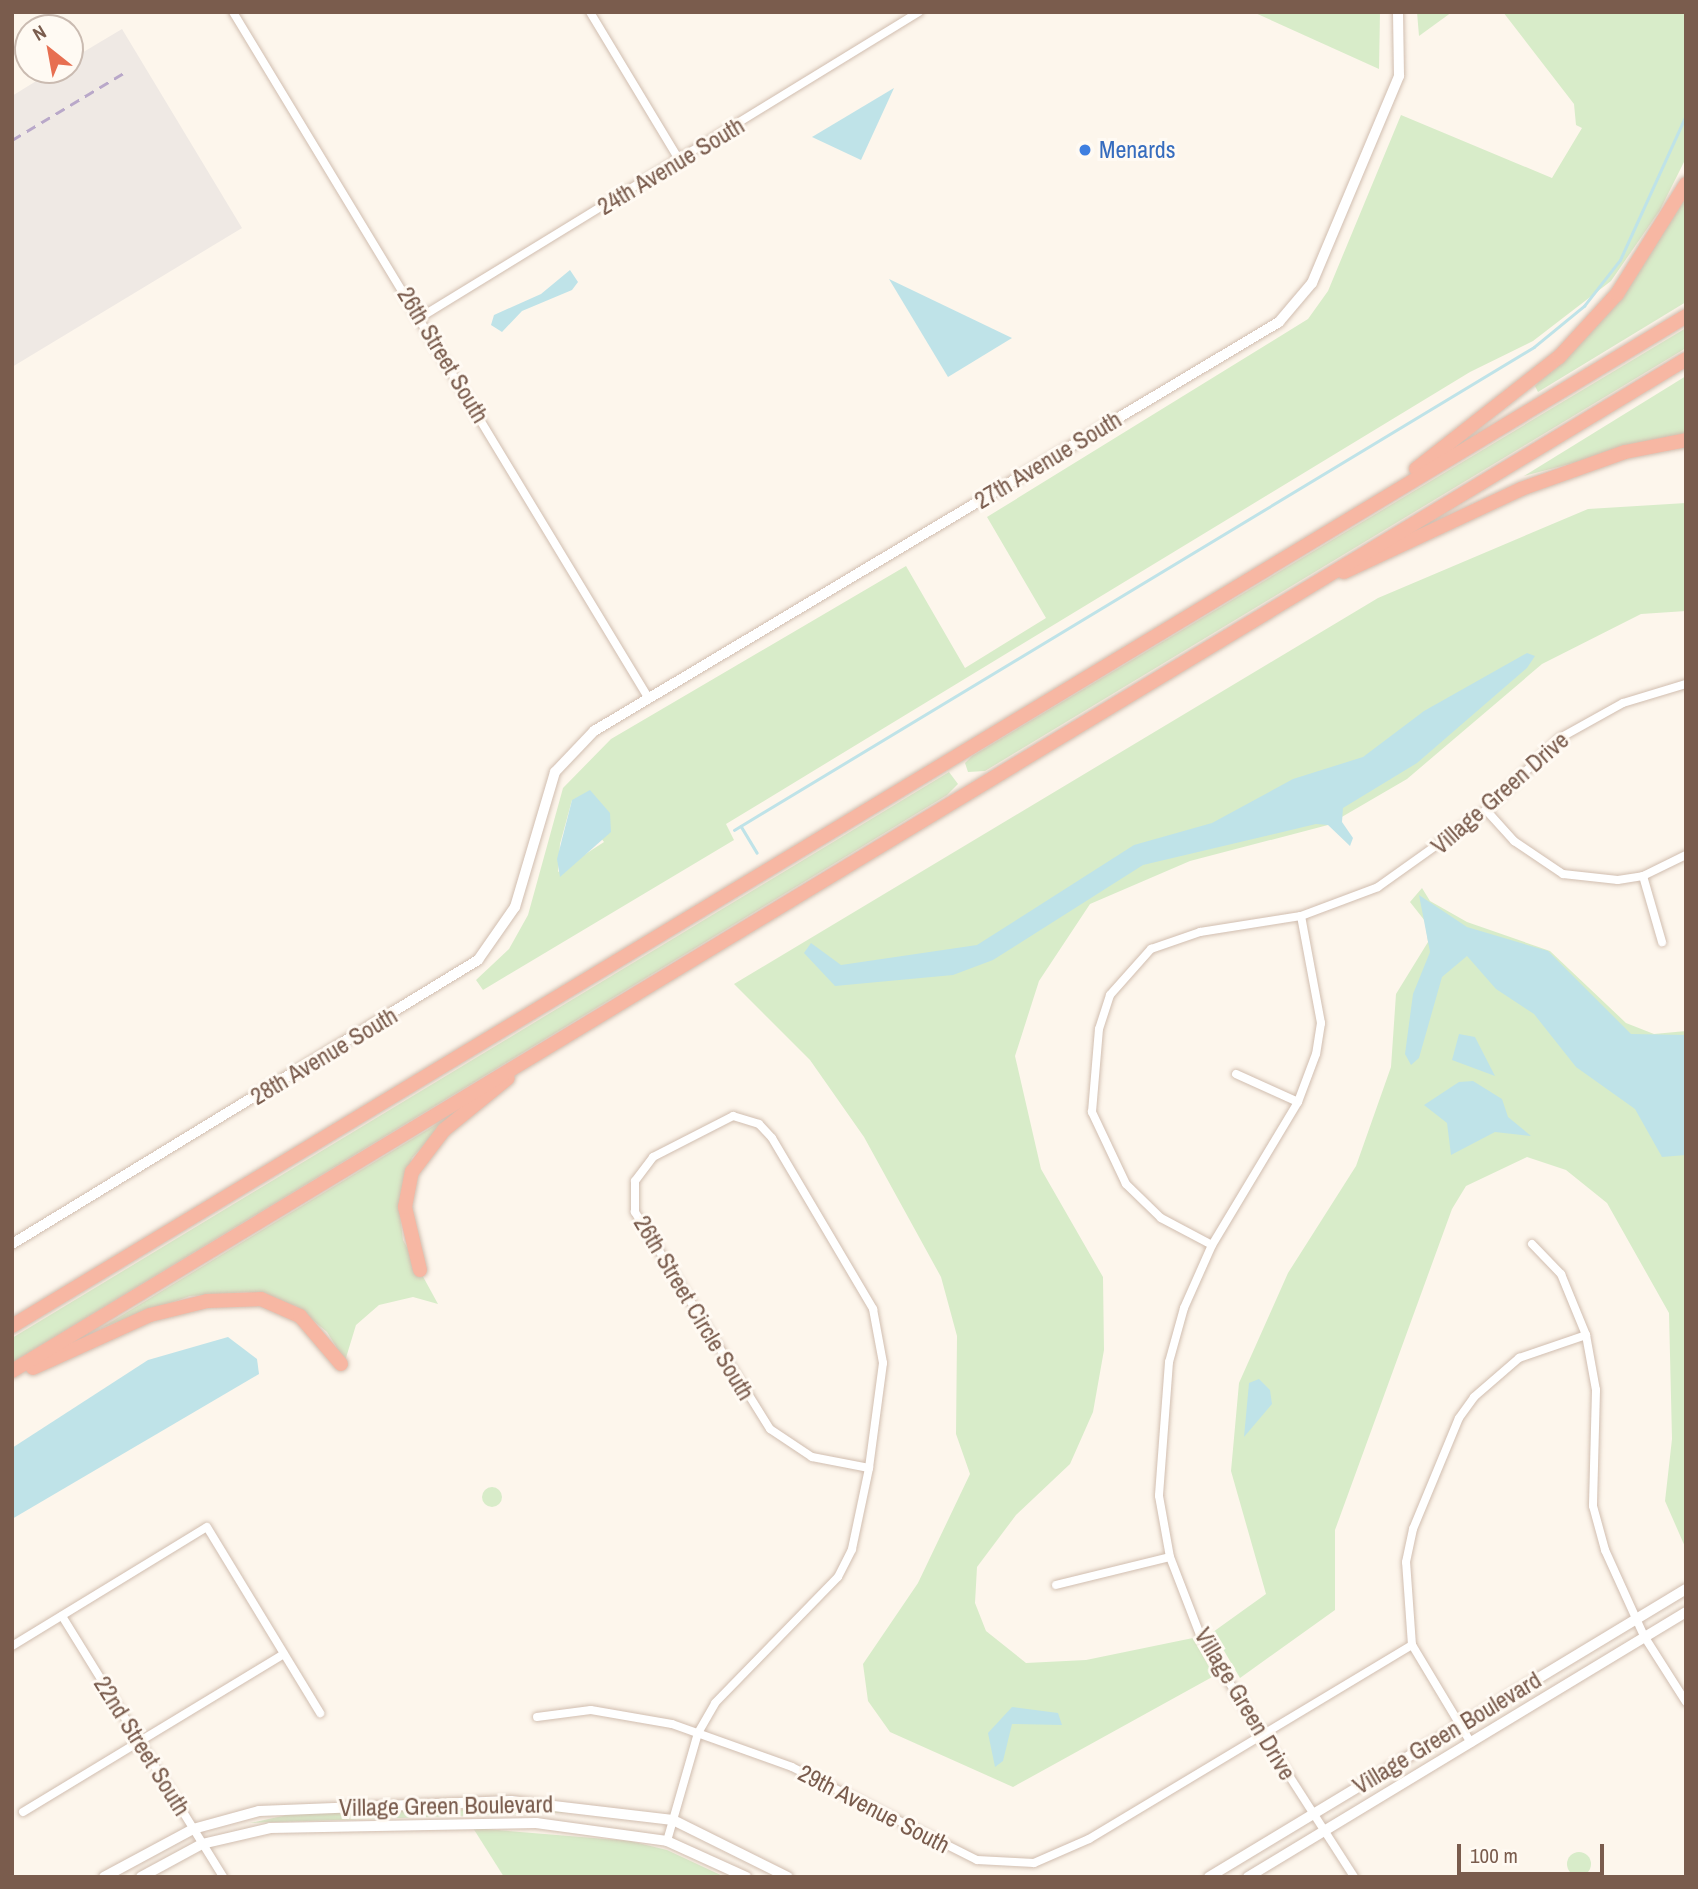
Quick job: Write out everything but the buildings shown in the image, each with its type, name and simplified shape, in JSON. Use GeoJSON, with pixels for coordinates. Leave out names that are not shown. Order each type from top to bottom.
{"type":"FeatureCollection","features":[{"type":"Feature","properties":{"kind":"highway"},"geometry":{"type":"LineString","coordinates":[[1331,530],[1499,410],[1559,358],[1617,294],[1686,184]]}},
{"type":"Feature","properties":{"kind":"highway"},"geometry":{"type":"LineString","coordinates":[[12,1326],[1686,316]]}},
{"type":"Feature","properties":{"kind":"highway"},"geometry":{"type":"LineString","coordinates":[[12,1371],[555,1040],[1686,359]]}},
{"type":"Feature","properties":{"kind":"highway"},"geometry":{"type":"LineString","coordinates":[[1319,580],[1383,559],[1521,489],[1625,452],[1686,440]]}},
{"type":"Feature","properties":{"kind":"highway"},"geometry":{"type":"LineString","coordinates":[[421,1270],[405,1207],[412,1172],[444,1130],[555,1040]]}},
{"type":"Feature","properties":{"kind":"highway"},"geometry":{"type":"LineString","coordinates":[[12,1377],[150,1315],[207,1301],[261,1299],[300,1316],[341,1364]]}},
{"type":"Feature","properties":{"kind":"street","name":"26th Street South"},"geometry":{"type":"LineString","coordinates":[[233,12],[421,317],[649,699]]}},
{"type":"Feature","properties":{"kind":"street"},"geometry":{"type":"LineString","coordinates":[[590,12],[680,161]]}},
{"type":"Feature","properties":{"kind":"street","name":"24th Avenue South"},"geometry":{"type":"LineString","coordinates":[[421,317],[680,161],[919,12]]}},
{"type":"Feature","properties":{"kind":"street","name":"27th Avenue South"},"geometry":{"type":"LineString","coordinates":[[544,794],[569,753],[649,699],[1298,304],[1399,76],[1398,12]]}},
{"type":"Feature","properties":{"kind":"street","name":"Village Green Drive"},"geometry":{"type":"LineString","coordinates":[[1354,1877],[1260,1735],[1202,1640],[1170,1557],[1160,1496],[1169,1362],[1184,1308],[1212,1245],[1298,1102],[1321,1023],[1301,916],[1378,887],[1486,810],[1535,760],[1587,721],[1686,684]]}},
{"type":"Feature","properties":{"kind":"street","name":"28th Avenue South"},"geometry":{"type":"LineString","coordinates":[[12,1244],[478,960],[514,907],[544,794]]}},
{"type":"Feature","properties":{"kind":"street"},"geometry":{"type":"LineString","coordinates":[[1486,810],[1514,841],[1563,874],[1594,880],[1643,876],[1686,855]]}},
{"type":"Feature","properties":{"kind":"street"},"geometry":{"type":"LineString","coordinates":[[1643,876],[1662,943]]}},
{"type":"Feature","properties":{"kind":"street"},"geometry":{"type":"LineString","coordinates":[[1212,1245],[1161,1218],[1126,1184],[1092,1112],[1099,1028],[1110,995],[1152,949],[1200,932],[1301,916]]}},
{"type":"Feature","properties":{"kind":"street"},"geometry":{"type":"LineString","coordinates":[[1236,1074],[1298,1102]]}},
{"type":"Feature","properties":{"kind":"street","name":"26th Street Circle South"},"geometry":{"type":"LineString","coordinates":[[667,1841],[698,1733],[732,1681],[805,1618],[838,1577],[852,1549],[869,1468],[883,1363],[866,1292],[772,1138],[748,1118],[715,1120],[642,1169],[632,1195],[635,1212],[770,1429],[812,1457],[869,1468]]}},
{"type":"Feature","properties":{"kind":"street"},"geometry":{"type":"LineString","coordinates":[[1532,1244],[1561,1274],[1586,1335],[1596,1390],[1593,1506],[1636,1620],[1686,1702]]}},
{"type":"Feature","properties":{"kind":"street"},"geometry":{"type":"LineString","coordinates":[[1471,1743],[1412,1645],[1406,1562],[1459,1418],[1518,1358],[1586,1335]]}},
{"type":"Feature","properties":{"kind":"street"},"geometry":{"type":"LineString","coordinates":[[12,1646],[207,1527],[320,1713]]}},
{"type":"Feature","properties":{"kind":"street"},"geometry":{"type":"LineString","coordinates":[[1056,1585],[1170,1557]]}},
{"type":"Feature","properties":{"kind":"street","name":"Village Green Boulevard"},"geometry":{"type":"LineString","coordinates":[[1209,1877],[1686,1589]]}},
{"type":"Feature","properties":{"kind":"street","name":"Village Green Boulevard"},"geometry":{"type":"LineString","coordinates":[[1248,1877],[1686,1612]]}},
{"type":"Feature","properties":{"kind":"street","name":"22nd Street South"},"geometry":{"type":"LineString","coordinates":[[62,1616],[223,1877]]}},
{"type":"Feature","properties":{"kind":"street","name":"29th Avenue South"},"geometry":{"type":"LineString","coordinates":[[537,1717],[591,1710],[698,1733],[792,1768],[945,1847],[1004,1864],[1062,1854],[1412,1645]]}},
{"type":"Feature","properties":{"kind":"street"},"geometry":{"type":"LineString","coordinates":[[23,1812],[284,1654]]}},
{"type":"Feature","properties":{"kind":"street","name":"Village Green Boulevard"},"geometry":{"type":"LineString","coordinates":[[104,1877],[193,1829],[287,1808],[511,1801],[673,1820],[788,1877]]}},
{"type":"Feature","properties":{"kind":"street","name":"Village Green Boulevard"},"geometry":{"type":"LineString","coordinates":[[141,1877],[202,1843],[270,1828],[536,1823],[591,1826],[667,1841],[746,1877]]}},
{"type":"Feature","properties":{"kind":"shaded area"},"geometry":{"type":"Polygon","coordinates":[[[122,29],[242,228],[12,367],[12,96],[31,84],[84,84],[84,52],[122,29]]]}},
{"type":"Feature","properties":{"kind":"green space"},"geometry":{"type":"Polygon","coordinates":[[[1253,12],[1380,12],[1379,69],[1253,12]]]}},
{"type":"Feature","properties":{"kind":"green space"},"geometry":{"type":"Polygon","coordinates":[[[1417,12],[1452,12],[1419,36],[1417,12]]]}},
{"type":"Feature","properties":{"kind":"green space"},"geometry":{"type":"Polygon","coordinates":[[[1503,12],[1686,12],[1686,158],[1660,210],[1611,281],[1533,341],[1470,372],[726,824],[734,840],[483,990],[476,980],[509,949],[528,915],[563,788],[611,739],[906,566],[965,668],[1046,618],[987,517],[1308,319],[1328,291],[1401,115],[1552,178],[1582,128],[1576,125],[1574,104],[1503,12]],[[572,800],[560,844],[558,872],[604,842],[572,800]]]}},
{"type":"Feature","properties":{"kind":"green space"},"geometry":{"type":"Polygon","coordinates":[[[1686,194],[1686,302],[1538,392],[1535,386],[1630,285],[1686,194]]]}},
{"type":"Feature","properties":{"kind":"green space"},"geometry":{"type":"Polygon","coordinates":[[[1686,328],[1686,348],[985,771],[968,772],[965,763],[972,756],[1686,328]]]}},
{"type":"Feature","properties":{"kind":"green space"},"geometry":{"type":"Polygon","coordinates":[[[1686,376],[1686,433],[1524,476],[1686,376]]]}},
{"type":"Feature","properties":{"kind":"green space"},"geometry":{"type":"Polygon","coordinates":[[[1686,503],[1686,611],[1641,614],[1542,664],[1407,779],[1328,825],[1190,861],[1090,904],[1039,981],[1015,1056],[1041,1169],[1103,1277],[1104,1350],[1093,1412],[1070,1464],[1016,1515],[977,1567],[975,1603],[986,1631],[1026,1663],[1086,1660],[1193,1638],[1214,1676],[1013,1787],[890,1732],[868,1701],[863,1664],[918,1583],[970,1474],[956,1434],[957,1336],[941,1277],[864,1137],[810,1060],[734,984],[1378,598],[1588,509],[1686,503]]]}},
{"type":"Feature","properties":{"kind":"green space"},"geometry":{"type":"Polygon","coordinates":[[[949,772],[958,784],[947,795],[12,1363],[12,1338],[949,772]]]}},
{"type":"Feature","properties":{"kind":"green space"},"geometry":{"type":"Polygon","coordinates":[[[1422,888],[1430,901],[1467,922],[1550,951],[1626,1023],[1654,1034],[1686,1031],[1686,1549],[1665,1501],[1672,1439],[1669,1313],[1607,1203],[1566,1170],[1527,1157],[1466,1186],[1452,1209],[1335,1530],[1335,1610],[1240,1678],[1213,1632],[1266,1594],[1231,1471],[1239,1383],[1288,1273],[1356,1166],[1391,1067],[1396,994],[1428,942],[1425,921],[1410,902],[1422,888]]]}},
{"type":"Feature","properties":{"kind":"green space"},"geometry":{"type":"Polygon","coordinates":[[[450,1116],[412,1158],[399,1206],[403,1240],[438,1304],[413,1297],[379,1305],[356,1325],[345,1361],[327,1332],[296,1306],[247,1292],[190,1296],[101,1328],[450,1116]]]}},
{"type":"Feature","properties":{"kind":"green space"},"geometry":{"type":"Polygon","coordinates":[[[492,1487],[499,1490],[502,1497],[499,1504],[492,1507],[485,1504],[482,1497],[485,1490],[492,1487]]]}},
{"type":"Feature","properties":{"kind":"green space"},"geometry":{"type":"Polygon","coordinates":[[[545,1808],[579,1812],[250,1823],[301,1812],[545,1808]]]}},
{"type":"Feature","properties":{"kind":"green space"},"geometry":{"type":"Polygon","coordinates":[[[473,1828],[630,1841],[667,1850],[725,1877],[504,1877],[473,1828]]]}},
{"type":"Feature","properties":{"kind":"green space"},"geometry":{"type":"Polygon","coordinates":[[[1579,1852],[1587,1856],[1591,1864],[1587,1872],[1579,1876],[1571,1872],[1567,1864],[1571,1856],[1579,1852]]]}},
{"type":"Feature","properties":{"kind":"water"},"geometry":{"type":"Polygon","coordinates":[[[894,88],[861,160],[812,137],[894,88]]]}},
{"type":"Feature","properties":{"kind":"water"},"geometry":{"type":"Polygon","coordinates":[[[570,270],[578,282],[572,290],[522,311],[502,332],[491,325],[494,315],[541,294],[570,270]]]}},
{"type":"Feature","properties":{"kind":"water"},"geometry":{"type":"Polygon","coordinates":[[[889,279],[1012,338],[948,377],[889,279]]]}},
{"type":"Feature","properties":{"kind":"water"},"geometry":{"type":"Polygon","coordinates":[[[1527,653],[1535,656],[1527,668],[1417,763],[1343,808],[1342,822],[1353,838],[1350,846],[1328,825],[1316,824],[1143,865],[993,960],[953,975],[835,986],[804,953],[811,943],[841,965],[977,945],[1134,845],[1212,823],[1293,779],[1363,757],[1424,711],[1527,653]]]}},
{"type":"Feature","properties":{"kind":"water"},"geometry":{"type":"Polygon","coordinates":[[[590,790],[610,813],[611,832],[560,877],[557,859],[572,800],[590,790]]]}},
{"type":"Feature","properties":{"kind":"water"},"geometry":{"type":"Polygon","coordinates":[[[1419,895],[1467,927],[1548,951],[1631,1034],[1686,1035],[1686,1155],[1662,1157],[1635,1109],[1576,1067],[1534,1014],[1496,989],[1467,956],[1442,977],[1419,1058],[1411,1065],[1405,1054],[1413,994],[1430,952],[1419,895]]]}},
{"type":"Feature","properties":{"kind":"water"},"geometry":{"type":"Polygon","coordinates":[[[1459,1034],[1475,1037],[1495,1076],[1452,1060],[1459,1034]]]}},
{"type":"Feature","properties":{"kind":"water"},"geometry":{"type":"Polygon","coordinates":[[[1473,1081],[1502,1099],[1508,1117],[1531,1136],[1495,1132],[1451,1155],[1447,1123],[1424,1105],[1459,1082],[1473,1081]]]}},
{"type":"Feature","properties":{"kind":"water"},"geometry":{"type":"Polygon","coordinates":[[[228,1337],[257,1359],[259,1374],[12,1519],[12,1448],[148,1360],[228,1337]]]}},
{"type":"Feature","properties":{"kind":"water"},"geometry":{"type":"Polygon","coordinates":[[[1259,1379],[1270,1390],[1272,1404],[1244,1437],[1249,1383],[1259,1379]]]}},
{"type":"Feature","properties":{"kind":"water"},"geometry":{"type":"Polygon","coordinates":[[[1012,1707],[1058,1713],[1062,1725],[1012,1724],[1003,1761],[995,1767],[988,1733],[1012,1707]]]}},
{"type":"Feature","properties":{"kind":"waterway"},"geometry":{"type":"LineString","coordinates":[[734,830],[1534,347],[1584,306],[1620,260],[1686,115]]}},
{"type":"Feature","properties":{"kind":"waterway"},"geometry":{"type":"LineString","coordinates":[[741,826],[757,853]]}},
{"type":"Feature","properties":{"kind":"railway"},"geometry":{"type":"LineString","coordinates":[[12,140],[127,71]]}},
{"type":"Feature","properties":{"kind":"place","name":"Menards"},"geometry":{"type":"Point","coordinates":[1085,150]}}]}
